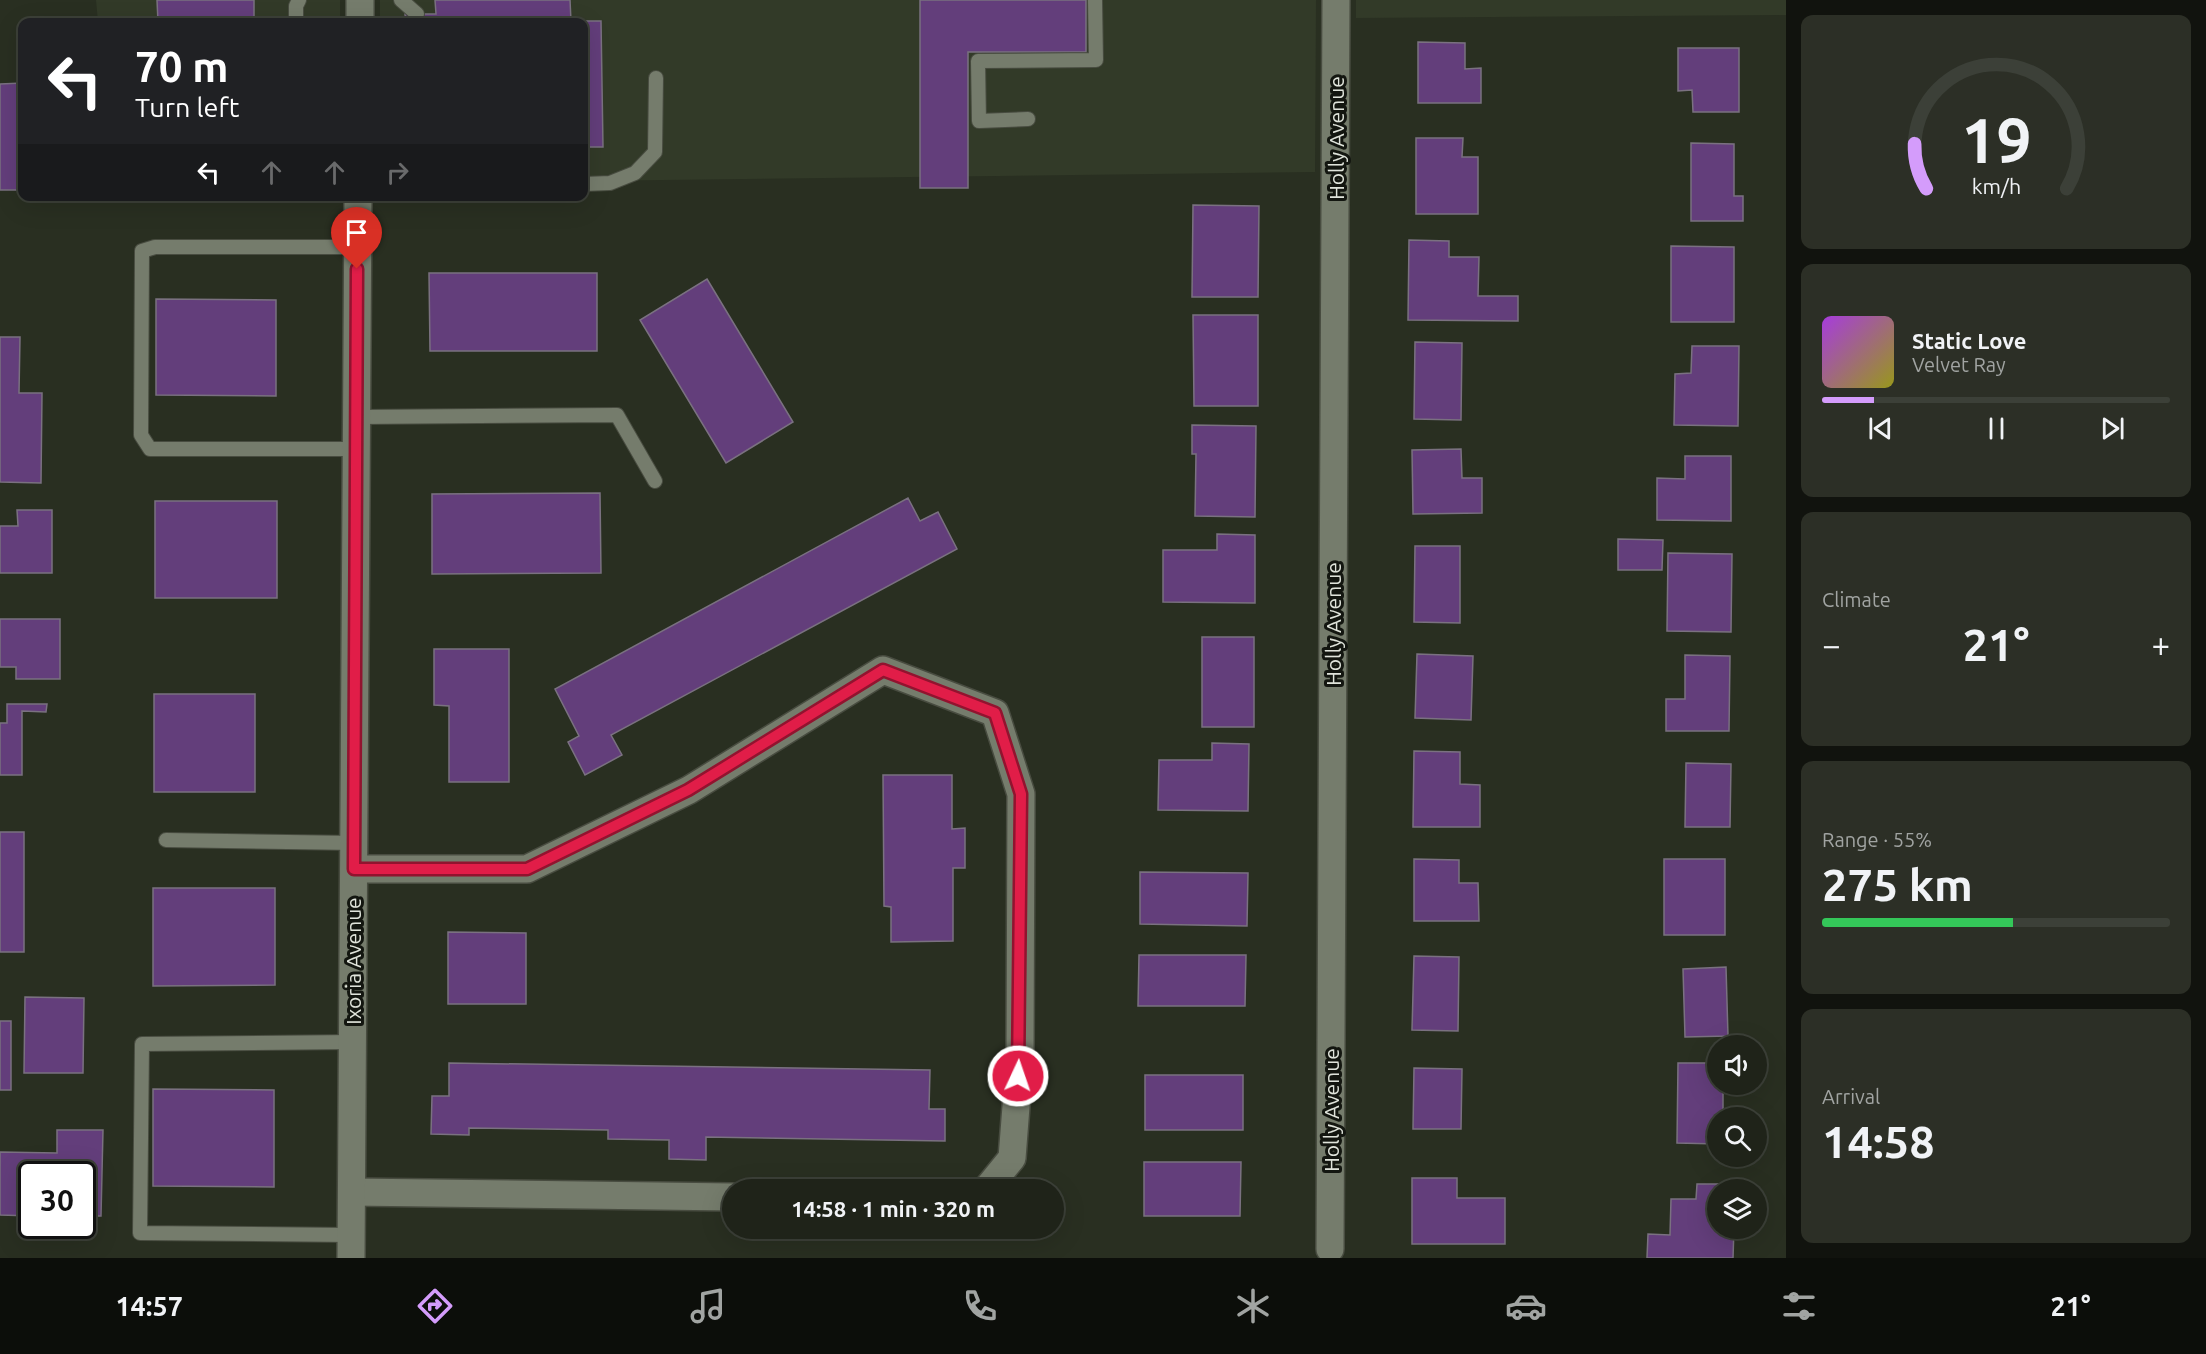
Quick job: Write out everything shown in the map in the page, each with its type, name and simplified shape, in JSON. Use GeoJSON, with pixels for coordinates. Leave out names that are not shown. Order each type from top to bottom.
{"type":"FeatureCollection","features":[{"type":"Feature","properties":{"kind":"street"},"geometry":{"type":"LineString","coordinates":[[360,0],[360,18]]}},
{"type":"Feature","properties":{"kind":"street","name":"Holly Avenue"},"geometry":{"type":"LineString","coordinates":[[1330,1248],[1336,0]]}},
{"type":"Feature","properties":{"kind":"street","name":"Ixoria Avenue"},"geometry":{"type":"LineString","coordinates":[[351,1247],[358,201]]}},
{"type":"Feature","properties":{"kind":"street"},"geometry":{"type":"LineString","coordinates":[[354,869],[527,869],[688,790],[883,670],[995,713],[1021,794],[1020,1055],[1012,1158],[995,1179]]}},
{"type":"Feature","properties":{"kind":"street"},"geometry":{"type":"LineString","coordinates":[[352,1191],[722,1197]]}},
{"type":"Feature","properties":{"kind":"lane"},"geometry":{"type":"LineString","coordinates":[[296,18],[298,0]]}},
{"type":"Feature","properties":{"kind":"lane"},"geometry":{"type":"LineString","coordinates":[[401,0],[417,14]]}},
{"type":"Feature","properties":{"kind":"lane"},"geometry":{"type":"LineString","coordinates":[[1028,119],[979,121],[978,61],[1096,60],[1095,0]]}},
{"type":"Feature","properties":{"kind":"lane"},"geometry":{"type":"LineString","coordinates":[[588,184],[610,183],[635,173],[655,152],[656,78]]}},
{"type":"Feature","properties":{"kind":"lane"},"geometry":{"type":"LineString","coordinates":[[357,247],[155,247],[142,251],[141,424],[141,435],[150,449],[357,449]]}},
{"type":"Feature","properties":{"kind":"lane"},"geometry":{"type":"LineString","coordinates":[[357,417],[617,414],[655,481]]}},
{"type":"Feature","properties":{"kind":"lane"},"geometry":{"type":"LineString","coordinates":[[166,840],[355,843]]}},
{"type":"Feature","properties":{"kind":"lane"},"geometry":{"type":"LineString","coordinates":[[351,1247],[140,1233],[142,1044],[353,1042]]}},
{"type":"Feature","properties":{"kind":"shaded area"},"geometry":{"type":"Polygon","coordinates":[[[96,0],[340,0],[340,18],[98,18],[96,0]]]}},
{"type":"Feature","properties":{"kind":"shaded area"},"geometry":{"type":"Polygon","coordinates":[[[380,0],[1316,0],[1315,172],[588,181],[588,18],[380,18],[380,0]]]}},
{"type":"Feature","properties":{"kind":"shaded area"},"geometry":{"type":"Polygon","coordinates":[[[1356,0],[1786,0],[1786,15],[1356,18],[1356,0]]]}},
{"type":"Feature","properties":{"kind":"building"},"geometry":{"type":"Polygon","coordinates":[[[157,0],[254,0],[254,18],[158,18],[157,0]]]}},
{"type":"Feature","properties":{"kind":"building"},"geometry":{"type":"Polygon","coordinates":[[[435,0],[570,0],[571,18],[406,18],[405,14],[436,14],[435,0]]]}},
{"type":"Feature","properties":{"kind":"building"},"geometry":{"type":"Polygon","coordinates":[[[920,0],[1086,0],[1086,52],[968,52],[968,188],[920,188],[920,0]]]}},
{"type":"Feature","properties":{"kind":"building"},"geometry":{"type":"Polygon","coordinates":[[[588,21],[601,21],[603,147],[588,147],[588,21]]]}},
{"type":"Feature","properties":{"kind":"building"},"geometry":{"type":"Polygon","coordinates":[[[1418,42],[1465,43],[1465,69],[1481,68],[1481,103],[1418,103],[1418,42]]]}},
{"type":"Feature","properties":{"kind":"building"},"geometry":{"type":"Polygon","coordinates":[[[1678,48],[1739,48],[1739,112],[1693,112],[1692,90],[1678,91],[1678,48]]]}},
{"type":"Feature","properties":{"kind":"building"},"geometry":{"type":"Polygon","coordinates":[[[18,83],[18,190],[0,190],[0,84],[18,83]]]}},
{"type":"Feature","properties":{"kind":"building"},"geometry":{"type":"Polygon","coordinates":[[[1416,138],[1463,138],[1462,157],[1478,157],[1478,214],[1416,214],[1416,138]]]}},
{"type":"Feature","properties":{"kind":"building"},"geometry":{"type":"Polygon","coordinates":[[[1691,143],[1734,144],[1734,196],[1743,196],[1743,221],[1691,221],[1691,143]]]}},
{"type":"Feature","properties":{"kind":"building"},"geometry":{"type":"Polygon","coordinates":[[[1193,205],[1259,206],[1258,297],[1192,297],[1193,205]]]}},
{"type":"Feature","properties":{"kind":"building"},"geometry":{"type":"Polygon","coordinates":[[[1409,240],[1449,241],[1449,257],[1479,257],[1478,296],[1518,296],[1518,321],[1408,320],[1409,240]]]}},
{"type":"Feature","properties":{"kind":"building"},"geometry":{"type":"Polygon","coordinates":[[[1671,246],[1734,247],[1734,322],[1671,322],[1671,246]]]}},
{"type":"Feature","properties":{"kind":"building"},"geometry":{"type":"Polygon","coordinates":[[[429,273],[597,273],[597,351],[430,351],[429,273]]]}},
{"type":"Feature","properties":{"kind":"building"},"geometry":{"type":"Polygon","coordinates":[[[707,279],[793,422],[726,463],[640,320],[707,279]]]}},
{"type":"Feature","properties":{"kind":"building"},"geometry":{"type":"Polygon","coordinates":[[[156,299],[276,300],[276,396],[156,395],[156,299]]]}},
{"type":"Feature","properties":{"kind":"building"},"geometry":{"type":"Polygon","coordinates":[[[1193,315],[1258,315],[1258,406],[1194,406],[1193,315]]]}},
{"type":"Feature","properties":{"kind":"building"},"geometry":{"type":"Polygon","coordinates":[[[0,337],[20,337],[19,393],[42,393],[41,483],[0,482],[0,337]]]}},
{"type":"Feature","properties":{"kind":"building"},"geometry":{"type":"Polygon","coordinates":[[[1415,342],[1462,343],[1461,420],[1414,419],[1415,342]]]}},
{"type":"Feature","properties":{"kind":"building"},"geometry":{"type":"Polygon","coordinates":[[[1692,346],[1739,346],[1738,426],[1674,425],[1675,374],[1691,373],[1692,346]]]}},
{"type":"Feature","properties":{"kind":"building"},"geometry":{"type":"Polygon","coordinates":[[[1192,425],[1256,426],[1255,517],[1195,516],[1196,454],[1192,454],[1192,425]]]}},
{"type":"Feature","properties":{"kind":"building"},"geometry":{"type":"Polygon","coordinates":[[[1461,449],[1462,478],[1482,478],[1482,513],[1413,514],[1412,450],[1461,449]]]}},
{"type":"Feature","properties":{"kind":"building"},"geometry":{"type":"Polygon","coordinates":[[[1685,456],[1731,456],[1731,521],[1657,520],[1657,478],[1685,479],[1685,456]]]}},
{"type":"Feature","properties":{"kind":"building"},"geometry":{"type":"Polygon","coordinates":[[[600,493],[601,573],[432,574],[432,494],[600,493]]]}},
{"type":"Feature","properties":{"kind":"building"},"geometry":{"type":"Polygon","coordinates":[[[908,498],[920,521],[938,512],[957,549],[611,735],[622,755],[585,775],[568,742],[579,736],[555,689],[908,498]]]}},
{"type":"Feature","properties":{"kind":"building"},"geometry":{"type":"Polygon","coordinates":[[[155,501],[277,501],[277,598],[155,598],[155,501]]]}},
{"type":"Feature","properties":{"kind":"building"},"geometry":{"type":"Polygon","coordinates":[[[17,510],[52,510],[52,573],[0,573],[0,526],[18,526],[17,510]]]}},
{"type":"Feature","properties":{"kind":"building"},"geometry":{"type":"Polygon","coordinates":[[[1217,534],[1255,535],[1255,603],[1163,602],[1163,550],[1217,550],[1217,534]]]}},
{"type":"Feature","properties":{"kind":"building"},"geometry":{"type":"Polygon","coordinates":[[[1618,539],[1663,540],[1662,570],[1618,570],[1618,539]]]}},
{"type":"Feature","properties":{"kind":"building"},"geometry":{"type":"Polygon","coordinates":[[[1415,546],[1460,546],[1460,623],[1414,622],[1415,546]]]}},
{"type":"Feature","properties":{"kind":"building"},"geometry":{"type":"Polygon","coordinates":[[[1668,553],[1732,554],[1731,632],[1667,631],[1668,553]]]}},
{"type":"Feature","properties":{"kind":"building"},"geometry":{"type":"Polygon","coordinates":[[[0,619],[60,619],[60,679],[16,679],[16,667],[0,667],[0,619]]]}},
{"type":"Feature","properties":{"kind":"building"},"geometry":{"type":"Polygon","coordinates":[[[1202,637],[1254,637],[1254,727],[1202,727],[1202,637]]]}},
{"type":"Feature","properties":{"kind":"building"},"geometry":{"type":"Polygon","coordinates":[[[434,649],[509,649],[509,782],[449,782],[449,706],[434,705],[434,649]]]}},
{"type":"Feature","properties":{"kind":"building"},"geometry":{"type":"Polygon","coordinates":[[[1417,654],[1473,656],[1471,720],[1415,718],[1417,654]]]}},
{"type":"Feature","properties":{"kind":"building"},"geometry":{"type":"Polygon","coordinates":[[[1685,655],[1730,656],[1729,731],[1666,731],[1666,699],[1685,699],[1685,655]]]}},
{"type":"Feature","properties":{"kind":"building"},"geometry":{"type":"Polygon","coordinates":[[[154,694],[255,694],[255,792],[154,792],[154,694]]]}},
{"type":"Feature","properties":{"kind":"building"},"geometry":{"type":"Polygon","coordinates":[[[7,704],[47,704],[46,712],[22,711],[22,775],[0,775],[0,723],[7,723],[7,704]]]}},
{"type":"Feature","properties":{"kind":"building"},"geometry":{"type":"Polygon","coordinates":[[[1212,743],[1249,744],[1248,811],[1158,810],[1159,760],[1212,760],[1212,743]]]}},
{"type":"Feature","properties":{"kind":"building"},"geometry":{"type":"Polygon","coordinates":[[[1414,751],[1460,752],[1460,784],[1480,785],[1480,827],[1413,827],[1414,751]]]}},
{"type":"Feature","properties":{"kind":"building"},"geometry":{"type":"Polygon","coordinates":[[[1686,763],[1731,764],[1730,827],[1685,827],[1686,763]]]}},
{"type":"Feature","properties":{"kind":"building"},"geometry":{"type":"Polygon","coordinates":[[[883,775],[952,775],[952,829],[965,828],[965,868],[953,868],[953,941],[891,942],[891,907],[884,906],[883,775]]]}},
{"type":"Feature","properties":{"kind":"building"},"geometry":{"type":"Polygon","coordinates":[[[0,832],[24,832],[24,952],[0,952],[0,832]]]}},
{"type":"Feature","properties":{"kind":"building"},"geometry":{"type":"Polygon","coordinates":[[[1414,859],[1459,860],[1459,883],[1478,883],[1479,921],[1414,921],[1414,859]]]}},
{"type":"Feature","properties":{"kind":"building"},"geometry":{"type":"Polygon","coordinates":[[[1664,859],[1725,859],[1725,935],[1664,935],[1664,859]]]}},
{"type":"Feature","properties":{"kind":"building"},"geometry":{"type":"Polygon","coordinates":[[[1140,872],[1248,873],[1247,926],[1140,924],[1140,872]]]}},
{"type":"Feature","properties":{"kind":"building"},"geometry":{"type":"Polygon","coordinates":[[[153,888],[275,888],[275,985],[153,986],[153,888]]]}},
{"type":"Feature","properties":{"kind":"building"},"geometry":{"type":"Polygon","coordinates":[[[448,932],[526,933],[526,1004],[448,1004],[448,932]]]}},
{"type":"Feature","properties":{"kind":"building"},"geometry":{"type":"Polygon","coordinates":[[[1139,955],[1246,955],[1245,1006],[1138,1006],[1139,955]]]}},
{"type":"Feature","properties":{"kind":"building"},"geometry":{"type":"Polygon","coordinates":[[[1414,956],[1459,957],[1458,1031],[1412,1030],[1414,956]]]}},
{"type":"Feature","properties":{"kind":"building"},"geometry":{"type":"Polygon","coordinates":[[[1726,967],[1728,1035],[1685,1037],[1683,969],[1726,967]]]}},
{"type":"Feature","properties":{"kind":"building"},"geometry":{"type":"Polygon","coordinates":[[[25,997],[84,998],[83,1073],[24,1073],[25,997]]]}},
{"type":"Feature","properties":{"kind":"building"},"geometry":{"type":"Polygon","coordinates":[[[0,1021],[11,1021],[11,1090],[0,1090],[0,1021]]]}},
{"type":"Feature","properties":{"kind":"building"},"geometry":{"type":"Polygon","coordinates":[[[449,1063],[930,1070],[929,1109],[945,1109],[945,1141],[706,1137],[706,1160],[669,1159],[669,1140],[608,1139],[608,1130],[469,1128],[469,1135],[431,1134],[432,1096],[449,1096],[449,1063]]]}},
{"type":"Feature","properties":{"kind":"building"},"geometry":{"type":"Polygon","coordinates":[[[1678,1063],[1707,1063],[1707,1095],[1723,1095],[1723,1107],[1707,1107],[1707,1144],[1677,1143],[1678,1063]]]}},
{"type":"Feature","properties":{"kind":"building"},"geometry":{"type":"Polygon","coordinates":[[[1414,1068],[1462,1069],[1461,1129],[1413,1129],[1414,1068]]]}},
{"type":"Feature","properties":{"kind":"building"},"geometry":{"type":"Polygon","coordinates":[[[1145,1075],[1243,1075],[1243,1130],[1145,1130],[1145,1075]]]}},
{"type":"Feature","properties":{"kind":"building"},"geometry":{"type":"Polygon","coordinates":[[[153,1089],[274,1090],[274,1187],[153,1186],[153,1089]]]}},
{"type":"Feature","properties":{"kind":"building"},"geometry":{"type":"Polygon","coordinates":[[[57,1130],[103,1130],[101,1216],[96,1216],[96,1161],[18,1161],[18,1216],[0,1215],[0,1152],[57,1153],[57,1130]]]}},
{"type":"Feature","properties":{"kind":"building"},"geometry":{"type":"Polygon","coordinates":[[[1144,1162],[1241,1162],[1240,1216],[1144,1216],[1144,1162]]]}},
{"type":"Feature","properties":{"kind":"building"},"geometry":{"type":"Polygon","coordinates":[[[1412,1178],[1457,1178],[1457,1198],[1505,1198],[1505,1244],[1412,1244],[1412,1178]]]}},
{"type":"Feature","properties":{"kind":"building"},"geometry":{"type":"Polygon","coordinates":[[[1697,1184],[1707,1184],[1707,1239],[1734,1239],[1733,1258],[1647,1258],[1648,1234],[1670,1235],[1671,1199],[1696,1199],[1697,1184]]]}},
{"type":"Feature","properties":{"kind":"route"},"geometry":{"type":"LineString","coordinates":[[357,269],[354,869],[527,869],[688,790],[883,670],[995,713],[1021,794],[1018,1076]]}}]}
